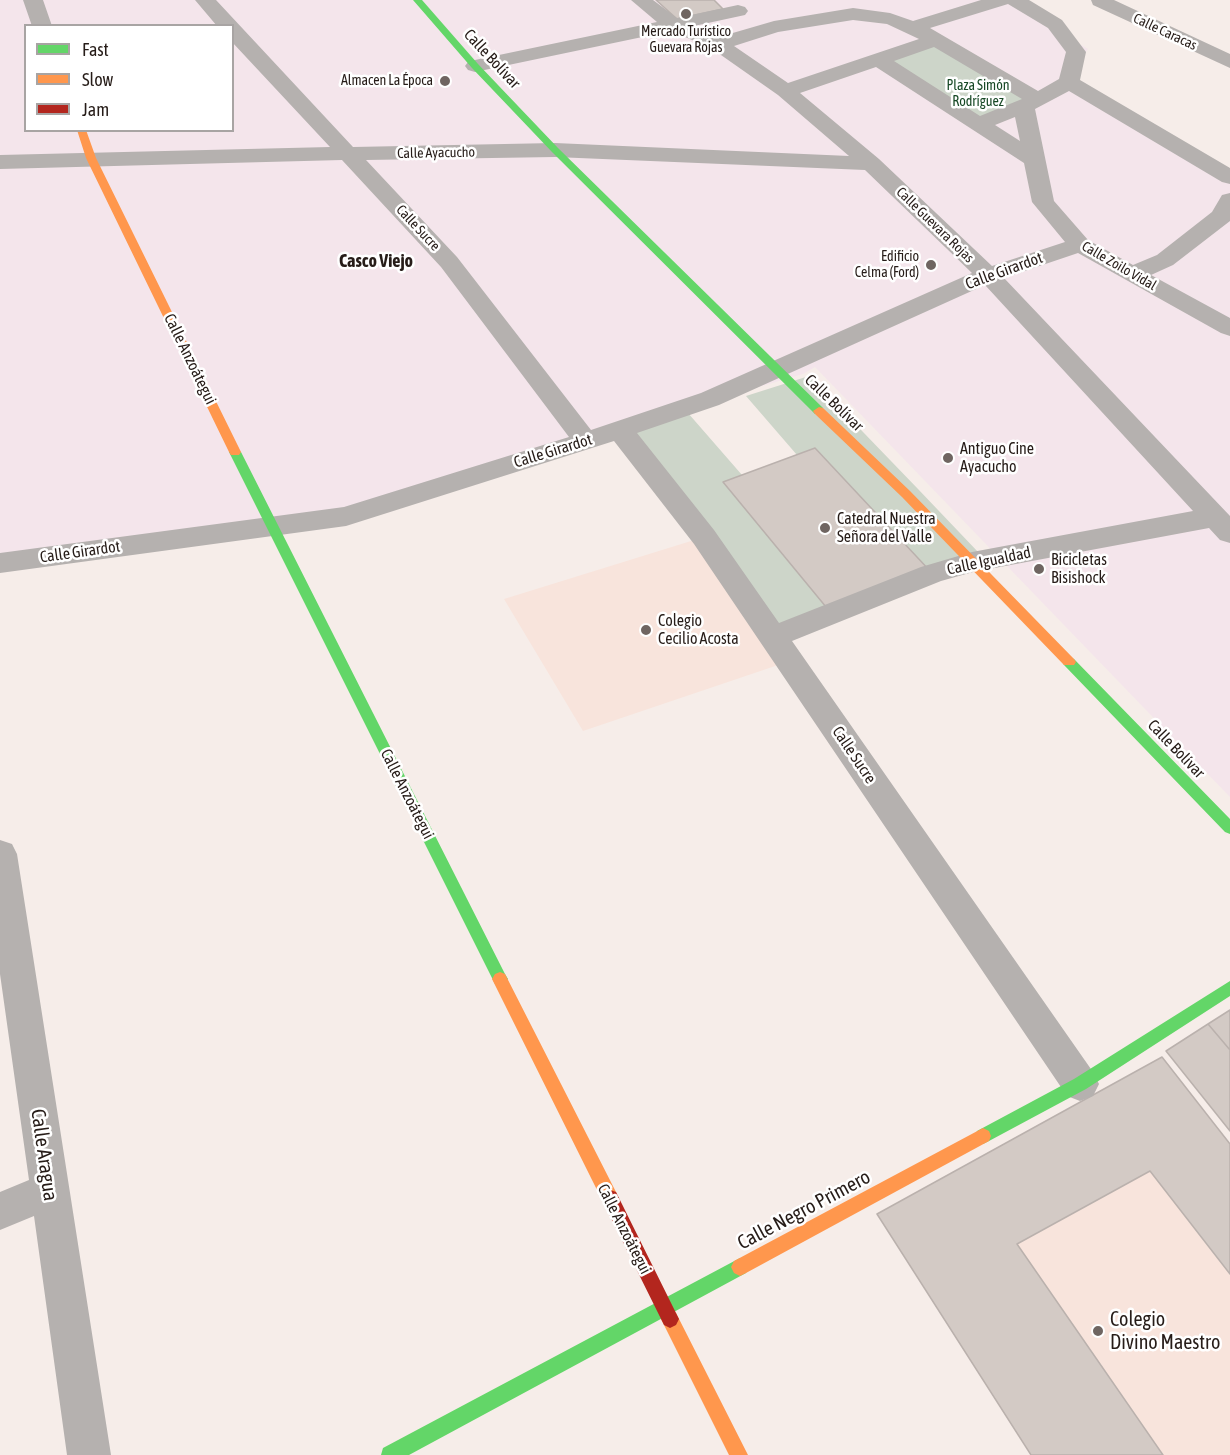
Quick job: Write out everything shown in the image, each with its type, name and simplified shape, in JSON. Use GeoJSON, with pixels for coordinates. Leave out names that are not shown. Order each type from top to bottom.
{"type":"FeatureCollection","features":[{"type":"Feature","properties":{"kind":"street"},"geometry":{"type":"LineString","coordinates":[[33,0],[41,24]]}},
{"type":"Feature","properties":{"kind":"street"},"geometry":{"type":"LineString","coordinates":[[204,0],[226,24]]}},
{"type":"Feature","properties":{"kind":"street","name":"Calle Bolívar"},"geometry":{"type":"LineString","coordinates":[[417,0],[475,66],[555,150],[775,369],[906,494],[1230,828]]}},
{"type":"Feature","properties":{"kind":"street","name":"Calle Guevara Rojas"},"geometry":{"type":"LineString","coordinates":[[641,0],[674,25],[718,44],[785,91],[871,164],[988,275],[1222,525]]}},
{"type":"Feature","properties":{"kind":"street"},"geometry":{"type":"LineString","coordinates":[[913,27],[1002,0]]}},
{"type":"Feature","properties":{"kind":"street","name":"Calle Caracas"},"geometry":{"type":"LineString","coordinates":[[1015,0],[1083,10],[1230,62]]}},
{"type":"Feature","properties":{"kind":"street"},"geometry":{"type":"LineString","coordinates":[[475,66],[674,25],[732,6],[732,27],[718,44]]}},
{"type":"Feature","properties":{"kind":"street"},"geometry":{"type":"LineString","coordinates":[[979,124],[1031,103],[1069,82],[1083,10]]}},
{"type":"Feature","properties":{"kind":"street"},"geometry":{"type":"LineString","coordinates":[[718,44],[774,27],[853,14],[890,19],[913,27],[936,40],[1031,103]]}},
{"type":"Feature","properties":{"kind":"street","name":"Calle Sucre"},"geometry":{"type":"LineString","coordinates":[[234,32],[449,261],[585,440]]}},
{"type":"Feature","properties":{"kind":"street"},"geometry":{"type":"LineString","coordinates":[[785,91],[936,40]]}},
{"type":"Feature","properties":{"kind":"street"},"geometry":{"type":"LineString","coordinates":[[879,60],[1036,160]]}},
{"type":"Feature","properties":{"kind":"street"},"geometry":{"type":"LineString","coordinates":[[1069,82],[1230,177]]}},
{"type":"Feature","properties":{"kind":"street","name":"Calle Zoilo Vidal"},"geometry":{"type":"LineString","coordinates":[[1031,103],[1036,160],[1043,202],[1080,245],[1230,328]]}},
{"type":"Feature","properties":{"kind":"street","name":"Calle Anzoátegui"},"geometry":{"type":"LineString","coordinates":[[82,132],[91,158],[272,526],[739,1455]]}},
{"type":"Feature","properties":{"kind":"street","name":"Calle Ayacucho"},"geometry":{"type":"LineString","coordinates":[[0,162],[91,158],[555,150],[871,164]]}},
{"type":"Feature","properties":{"kind":"street"},"geometry":{"type":"LineString","coordinates":[[1132,274],[1165,260],[1222,216],[1230,200]]}},
{"type":"Feature","properties":{"kind":"street","name":"Calle Girardot"},"geometry":{"type":"LineString","coordinates":[[0,563],[346,516],[620,430],[710,399],[988,275],[1080,245]]}},
{"type":"Feature","properties":{"kind":"street","name":"Calle Sucre"},"geometry":{"type":"LineString","coordinates":[[620,430],[704,537],[1080,1084]]}},
{"type":"Feature","properties":{"kind":"street","name":"Calle Igualdad"},"geometry":{"type":"LineString","coordinates":[[773,637],[931,574],[972,562],[1222,525]]}},
{"type":"Feature","properties":{"kind":"street","name":"Calle Aragua"},"geometry":{"type":"LineString","coordinates":[[0,854],[89,1455]]}},
{"type":"Feature","properties":{"kind":"street","name":"Calle Negro Primero"},"geometry":{"type":"LineString","coordinates":[[390,1455],[1080,1084],[1230,988]]}},
{"type":"Feature","properties":{"kind":"street"},"geometry":{"type":"LineString","coordinates":[[0,1211],[50,1190]]}},
{"type":"Feature","properties":{"kind":"shaded area"},"geometry":{"type":"Polygon","coordinates":[[[0,0],[1005,0],[1088,49],[1064,80],[1230,182],[1230,797],[815,367],[803,374],[307,520],[0,555],[0,0]]]}},
{"type":"Feature","properties":{"kind":"shaded area","name":"Colegio Cecilio Acosta"},"geometry":{"type":"Polygon","coordinates":[[[704,537],[790,661],[583,731],[504,599],[704,537]]]}},
{"type":"Feature","properties":{"kind":"shaded area","name":"Colegio Divino Maestro"},"geometry":{"type":"Polygon","coordinates":[[[1162,1057],[1230,1144],[1230,1455],[1046,1455],[887,1208],[1162,1057]]]}},
{"type":"Feature","properties":{"kind":"green space","name":"Plaza Simón Rodríguez"},"geometry":{"type":"Polygon","coordinates":[[[936,40],[1038,100],[979,124],[879,60],[936,40]]]}},
{"type":"Feature","properties":{"kind":"green space"},"geometry":{"type":"Polygon","coordinates":[[[809,376],[979,553],[931,572],[815,448],[797,455],[746,396],[809,376]]]}},
{"type":"Feature","properties":{"kind":"green space"},"geometry":{"type":"Polygon","coordinates":[[[688,413],[742,475],[723,482],[831,613],[773,636],[632,430],[688,413]]]}},
{"type":"Feature","properties":{"kind":"building","name":"Mercado Turístico Guevara Rojas"},"geometry":{"type":"Polygon","coordinates":[[[656,0],[714,0],[723,9],[677,19],[656,0]]]}},
{"type":"Feature","properties":{"kind":"building","name":"Catedral Nuestra Señora del Valle"},"geometry":{"type":"Polygon","coordinates":[[[815,448],[931,572],[831,613],[723,482],[815,448]]]}},
{"type":"Feature","properties":{"kind":"building"},"geometry":{"type":"Polygon","coordinates":[[[1230,1010],[1230,1050],[1208,1024],[1230,1010]]]}},
{"type":"Feature","properties":{"kind":"building"},"geometry":{"type":"Polygon","coordinates":[[[1208,1024],[1230,1050],[1230,1131],[1166,1051],[1208,1024]]]}},
{"type":"Feature","properties":{"kind":"building","name":"Colegio Divino Maestro"},"geometry":{"type":"Polygon","coordinates":[[[1162,1057],[1230,1144],[1230,1274],[1150,1171],[1017,1244],[1163,1455],[1031,1455],[877,1214],[1162,1057]]]}},
{"type":"Feature","properties":{"kind":"traffic: fast"},"geometry":{"type":"LineString","coordinates":[[417,0],[475,66],[555,150],[819,411]]}},
{"type":"Feature","properties":{"kind":"traffic: fast"},"geometry":{"type":"LineString","coordinates":[[235,452],[500,979]]}},
{"type":"Feature","properties":{"kind":"traffic: fast"},"geometry":{"type":"LineString","coordinates":[[1069,662],[1230,828]]}},
{"type":"Feature","properties":{"kind":"traffic: fast"},"geometry":{"type":"LineString","coordinates":[[983,1136],[1080,1084],[1230,988]]}},
{"type":"Feature","properties":{"kind":"traffic: fast"},"geometry":{"type":"LineString","coordinates":[[390,1455],[740,1267]]}},
{"type":"Feature","properties":{"kind":"traffic: slow"},"geometry":{"type":"LineString","coordinates":[[82,132],[91,158],[235,452]]}},
{"type":"Feature","properties":{"kind":"traffic: slow"},"geometry":{"type":"LineString","coordinates":[[819,411],[906,494],[1069,662]]}},
{"type":"Feature","properties":{"kind":"traffic: slow"},"geometry":{"type":"LineString","coordinates":[[500,979],[610,1198]]}},
{"type":"Feature","properties":{"kind":"traffic: slow"},"geometry":{"type":"LineString","coordinates":[[740,1267],[983,1136]]}},
{"type":"Feature","properties":{"kind":"traffic: slow"},"geometry":{"type":"LineString","coordinates":[[670,1319],[739,1455]]}},
{"type":"Feature","properties":{"kind":"traffic: jam"},"geometry":{"type":"LineString","coordinates":[[610,1198],[670,1319]]}},
{"type":"Feature","properties":{"kind":"place","name":"Mercado Turístico Guevara Rojas"},"geometry":{"type":"Point","coordinates":[686,14]}},
{"type":"Feature","properties":{"kind":"place","name":"Almacen La Época"},"geometry":{"type":"Point","coordinates":[445,81]}},
{"type":"Feature","properties":{"kind":"place","name":"Edificio Celma (Ford)"},"geometry":{"type":"Point","coordinates":[931,265]}},
{"type":"Feature","properties":{"kind":"place","name":"Antiguo Cine Ayacucho"},"geometry":{"type":"Point","coordinates":[948,458]}},
{"type":"Feature","properties":{"kind":"place","name":"Catedral Nuestra Señora del Valle"},"geometry":{"type":"Point","coordinates":[825,528]}},
{"type":"Feature","properties":{"kind":"place","name":"Bicicletas Bisishock"},"geometry":{"type":"Point","coordinates":[1039,569]}},
{"type":"Feature","properties":{"kind":"place","name":"Colegio Cecilio Acosta"},"geometry":{"type":"Point","coordinates":[646,630]}},
{"type":"Feature","properties":{"kind":"place","name":"Colegio Divino Maestro"},"geometry":{"type":"Point","coordinates":[1098,1331]}},
{"type":"Feature","properties":{"kind":"district","name":"Casco Viejo"},"geometry":{"type":"Point","coordinates":[376,261]}}]}
